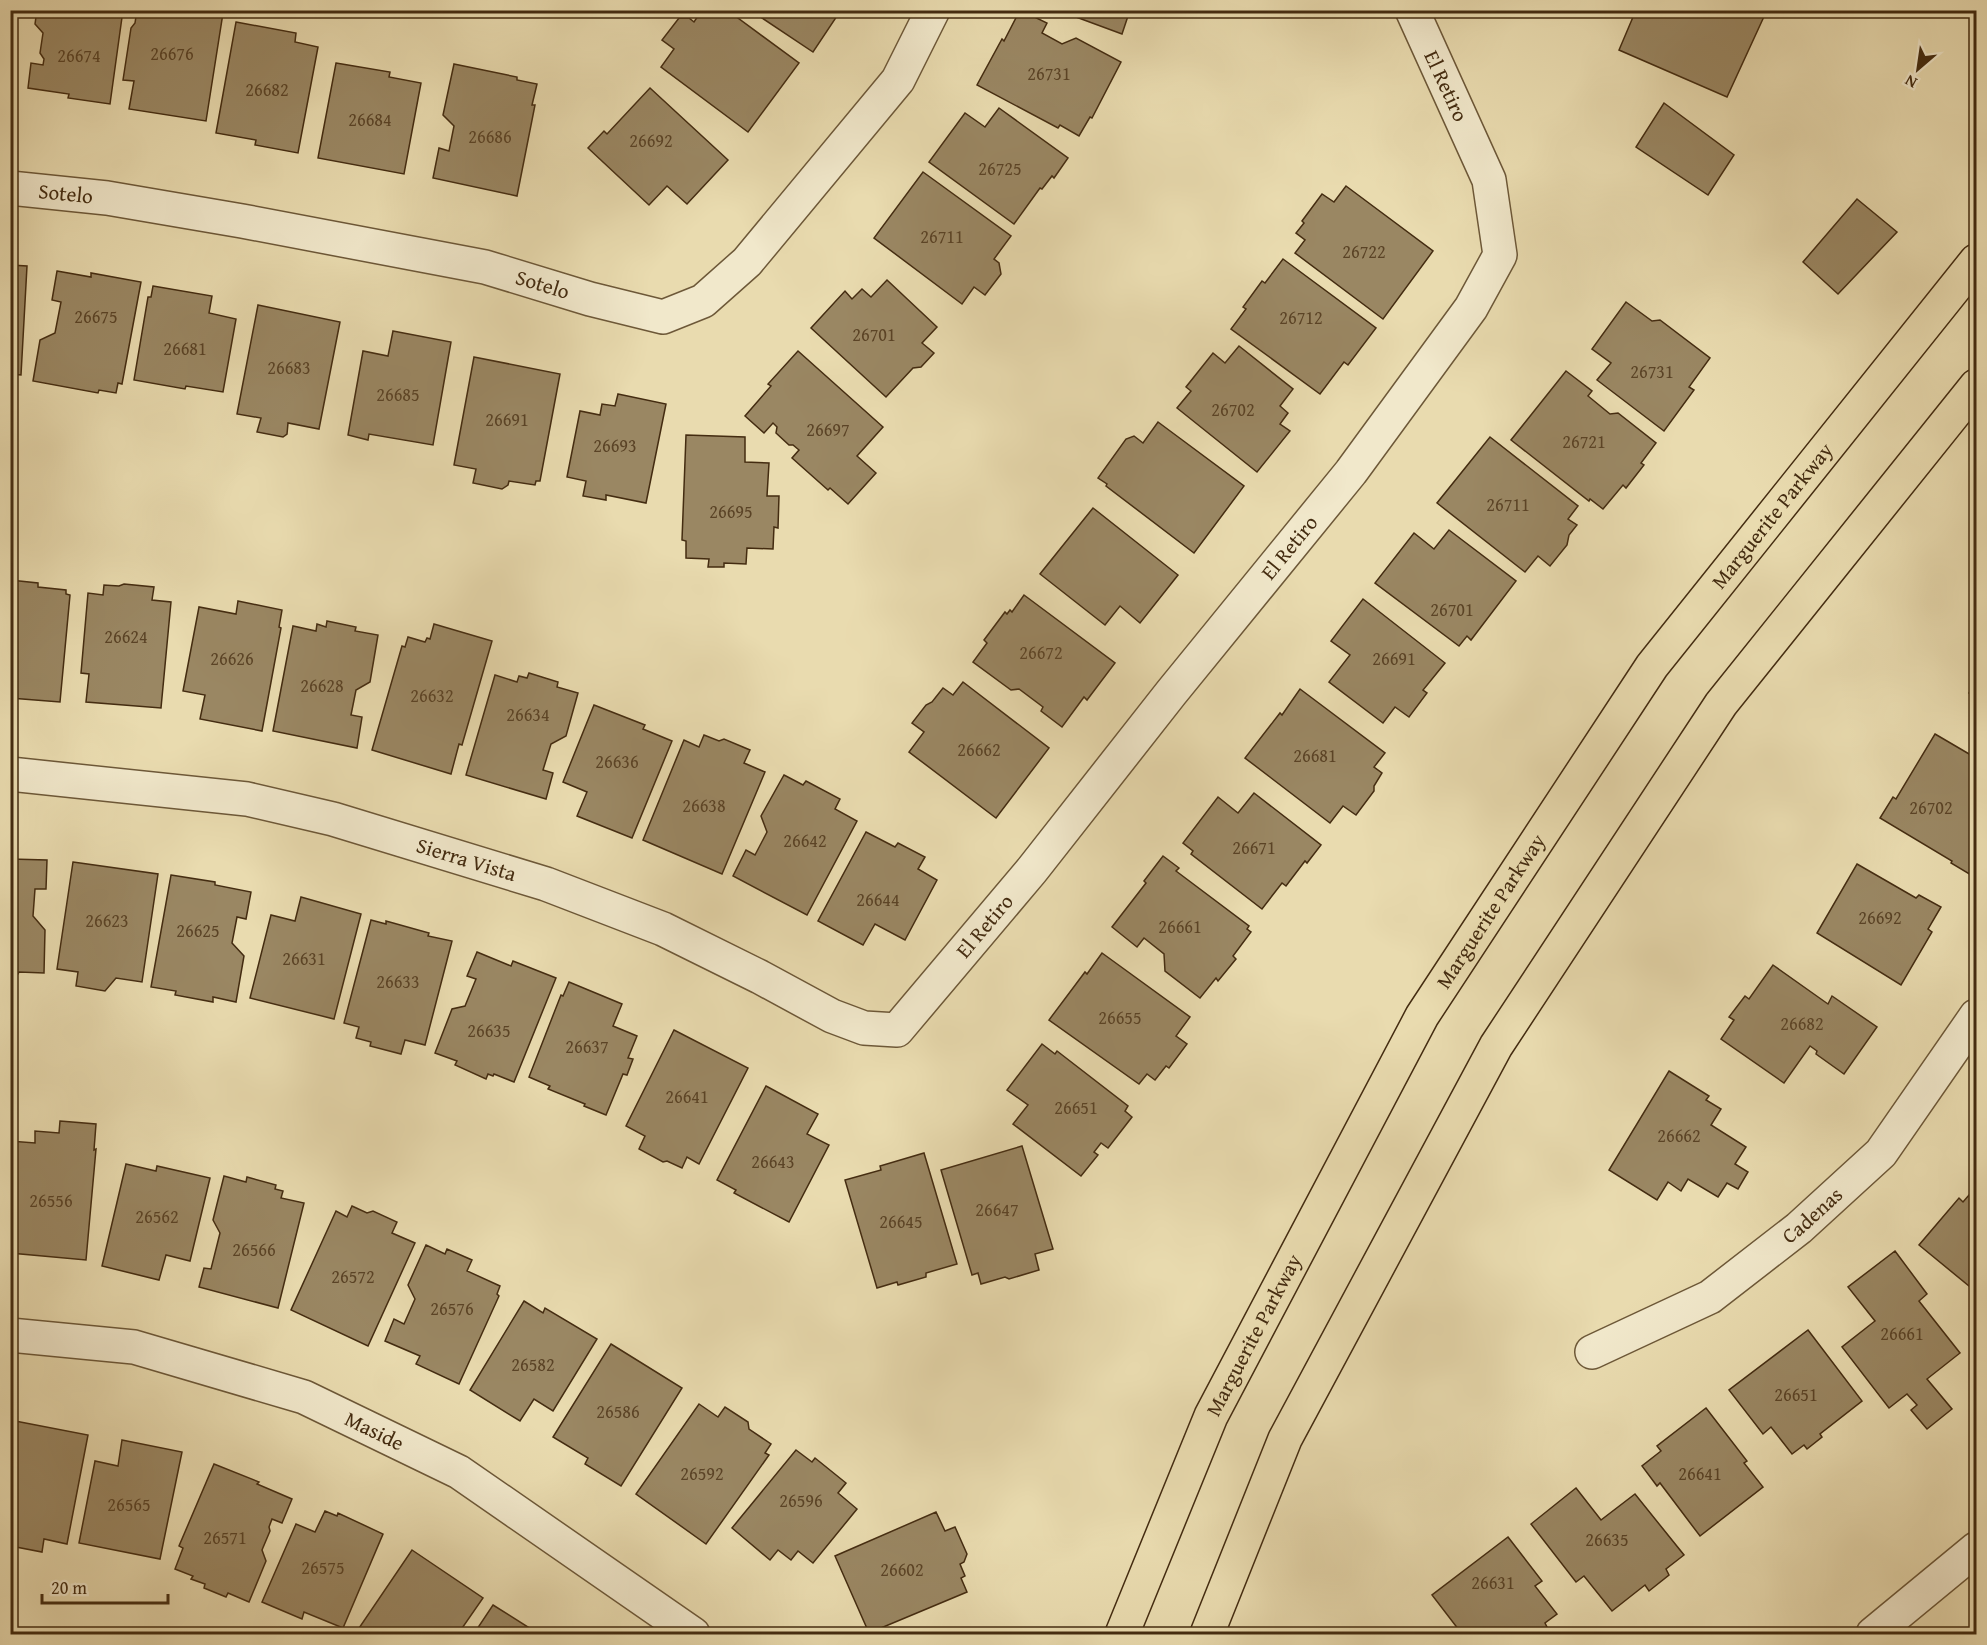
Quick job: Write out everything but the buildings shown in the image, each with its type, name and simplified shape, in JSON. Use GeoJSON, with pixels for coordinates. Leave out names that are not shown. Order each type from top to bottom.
{"type":"FeatureCollection","features":[{"type":"Feature","properties":{"kind":"main road","name":"Marguerite Parkway"},"geometry":{"type":"LineString","coordinates":[[1122,1635],[1211,1416],[1422,1016],[1652,666],[1977,261]]}},
{"type":"Feature","properties":{"kind":"main road"},"geometry":{"type":"LineString","coordinates":[[1207,1635],[1285,1439],[1496,1046],[1721,704],[1977,386]]}},
{"type":"Feature","properties":{"kind":"street","name":"Sotelo"},"geometry":{"type":"LineString","coordinates":[[10,188],[106,198],[485,267],[590,299],[663,317],[703,301],[747,262],[898,80],[933,10]]}},
{"type":"Feature","properties":{"kind":"street","name":"El Retiro"},"geometry":{"type":"LineString","coordinates":[[897,1030],[1032,870],[1171,693],[1351,472],[1471,308],[1500,255],[1489,180],[1412,10]]}},
{"type":"Feature","properties":{"kind":"street","name":"Sierra Vista"},"geometry":{"type":"LineString","coordinates":[[10,774],[247,799],[333,819],[546,884],[663,929],[832,1016],[864,1028],[897,1030]]}},
{"type":"Feature","properties":{"kind":"street","name":"Cadenas"},"geometry":{"type":"LineString","coordinates":[[1592,1352],[1710,1298],[1799,1228],[1881,1153],[1977,1016]]}},
{"type":"Feature","properties":{"kind":"street","name":"Maside"},"geometry":{"type":"LineString","coordinates":[[10,1335],[134,1347],[304,1397],[459,1472],[693,1635]]}},
{"type":"Feature","properties":{"kind":"street"},"geometry":{"type":"LineString","coordinates":[[1873,1635],[1977,1549]]}}]}
